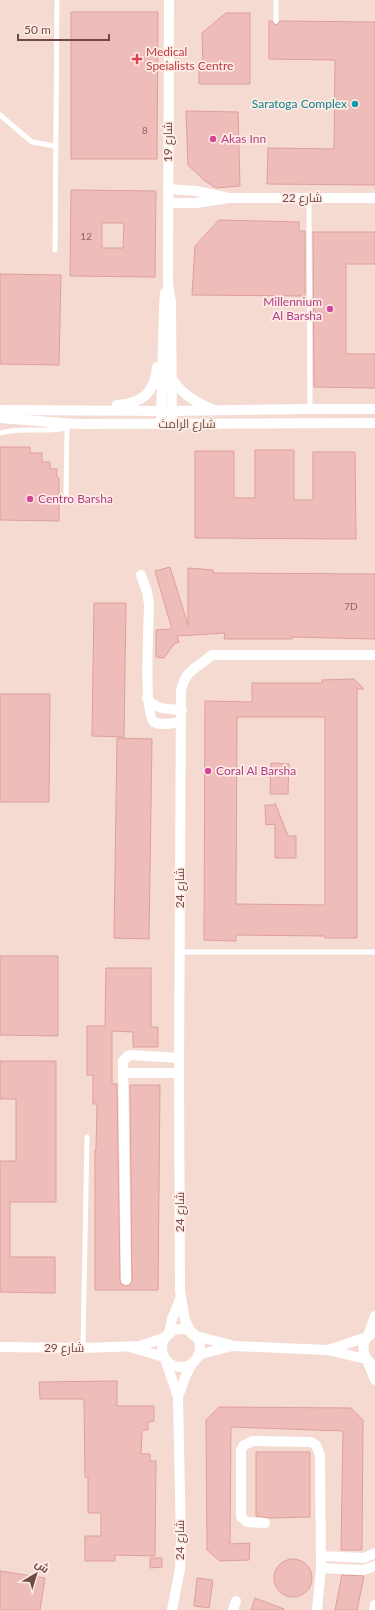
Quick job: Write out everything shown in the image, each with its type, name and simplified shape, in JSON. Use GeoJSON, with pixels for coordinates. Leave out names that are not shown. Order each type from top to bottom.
{"type":"FeatureCollection","features":[{"type":"Feature","properties":{"kind":"street","name":"شارع 19"},"geometry":{"type":"LineString","coordinates":[[169,0],[168,284],[171,302],[172,424]]}},
{"type":"Feature","properties":{"kind":"street","name":"شارع 22"},"geometry":{"type":"LineString","coordinates":[[168,189],[196,191],[229,198]]}},
{"type":"Feature","properties":{"kind":"street","name":"شارع 22"},"geometry":{"type":"LineString","coordinates":[[168,203],[196,203],[229,198],[375,198]]}},
{"type":"Feature","properties":{"kind":"street","name":"شارع 19"},"geometry":{"type":"LineString","coordinates":[[161,424],[164,302],[168,284]]}},
{"type":"Feature","properties":{"kind":"street"},"geometry":{"type":"LineString","coordinates":[[82,411],[100,406],[133,403],[145,396],[150,391],[156,377],[158,351],[163,338]]}},
{"type":"Feature","properties":{"kind":"street"},"geometry":{"type":"LineString","coordinates":[[172,379],[179,389],[188,397],[216,411]]}},
{"type":"Feature","properties":{"kind":"street","name":"شارع الرامث"},"geometry":{"type":"LineString","coordinates":[[0,410],[375,410]]}},
{"type":"Feature","properties":{"kind":"street","name":"شارع الرامث"},"geometry":{"type":"LineString","coordinates":[[0,418],[69,426],[375,423]]}},
{"type":"Feature","properties":{"kind":"street"},"geometry":{"type":"LineString","coordinates":[[141,575],[147,592],[149,604],[147,698],[150,715],[153,721],[158,724],[181,722]]}},
{"type":"Feature","properties":{"kind":"street","name":"شارع 24"},"geometry":{"type":"LineString","coordinates":[[193,1334],[185,1320],[181,1297],[179,1058],[181,722],[182,691],[185,678],[194,668],[202,664],[212,655],[375,656]]}},
{"type":"Feature","properties":{"kind":"street"},"geometry":{"type":"LineString","coordinates":[[147,698],[152,705],[158,708],[182,710]]}},
{"type":"Feature","properties":{"kind":"street"},"geometry":{"type":"LineString","coordinates":[[126,1280],[123,1061],[131,1055],[179,1058]]}},
{"type":"Feature","properties":{"kind":"street"},"geometry":{"type":"LineString","coordinates":[[123,1073],[179,1073]]}},
{"type":"Feature","properties":{"kind":"street","name":"شارع 24"},"geometry":{"type":"LineString","coordinates":[[167,1336],[181,1297]]}},
{"type":"Feature","properties":{"kind":"street"},"geometry":{"type":"LineString","coordinates":[[375,1316],[370,1335],[363,1348],[375,1380]]}},
{"type":"Feature","properties":{"kind":"street"},"geometry":{"type":"LineString","coordinates":[[234,1346],[196,1359],[181,1367],[172,1365],[165,1358],[162,1348],[167,1336],[178,1330],[188,1331],[193,1334],[234,1346],[327,1350],[369,1361]]}},
{"type":"Feature","properties":{"kind":"street"},"geometry":{"type":"LineString","coordinates":[[193,1334],[199,1345],[200,1351],[196,1359]]}},
{"type":"Feature","properties":{"kind":"street"},"geometry":{"type":"LineString","coordinates":[[327,1350],[370,1335]]}},
{"type":"Feature","properties":{"kind":"street","name":"شارع 29"},"geometry":{"type":"LineString","coordinates":[[0,1347],[83,1348],[140,1346],[167,1336]]}},
{"type":"Feature","properties":{"kind":"street","name":"شارع 29"},"geometry":{"type":"LineString","coordinates":[[127,1346],[165,1358]]}},
{"type":"Feature","properties":{"kind":"street","name":"شارع 24"},"geometry":{"type":"LineString","coordinates":[[165,1358],[178,1397],[181,1543],[180,1569],[172,1610]]}},
{"type":"Feature","properties":{"kind":"street","name":"شارع 24"},"geometry":{"type":"LineString","coordinates":[[178,1397],[186,1375],[196,1359]]}},
{"type":"Feature","properties":{"kind":"street"},"geometry":{"type":"LineString","coordinates":[[265,1523],[247,1522],[241,1517],[241,1450],[244,1445],[253,1441],[311,1442],[316,1445],[320,1455],[321,1556],[317,1610]]}},
{"type":"Feature","properties":{"kind":"street"},"geometry":{"type":"LineString","coordinates":[[321,1556],[364,1558],[375,1553]]}},
{"type":"Feature","properties":{"kind":"street"},"geometry":{"type":"LineString","coordinates":[[321,1568],[363,1570],[375,1566]]}},
{"type":"Feature","properties":{"kind":"street"},"geometry":{"type":"LineString","coordinates":[[374,1610],[375,1605]]}},
{"type":"Feature","properties":{"kind":"lane"},"geometry":{"type":"LineString","coordinates":[[55,250],[57,0]]}},
{"type":"Feature","properties":{"kind":"lane"},"geometry":{"type":"LineString","coordinates":[[276,0],[276,21]]}},
{"type":"Feature","properties":{"kind":"lane"},"geometry":{"type":"LineString","coordinates":[[0,115],[32,142],[55,146]]}},
{"type":"Feature","properties":{"kind":"lane"},"geometry":{"type":"LineString","coordinates":[[309,198],[310,409]]}},
{"type":"Feature","properties":{"kind":"lane"},"geometry":{"type":"LineString","coordinates":[[0,433],[13,430],[46,430],[69,426],[64,496]]}},
{"type":"Feature","properties":{"kind":"lane"},"geometry":{"type":"LineString","coordinates":[[180,952],[375,952]]}},
{"type":"Feature","properties":{"kind":"lane"},"geometry":{"type":"LineString","coordinates":[[83,1348],[87,1137]]}},
{"type":"Feature","properties":{"kind":"shaded area"},"geometry":{"type":"Polygon","coordinates":[[[0,0],[375,0],[375,1610],[0,1610],[0,0]]]}},
{"type":"Feature","properties":{"kind":"building"},"geometry":{"type":"Polygon","coordinates":[[[71,12],[158,12],[157,159],[71,159],[71,12]]]}},
{"type":"Feature","properties":{"kind":"building"},"geometry":{"type":"Polygon","coordinates":[[[226,13],[250,13],[250,84],[199,84],[199,68],[203,67],[202,33],[226,13]]]}},
{"type":"Feature","properties":{"kind":"building","name":"Saratoga Complex"},"geometry":{"type":"Polygon","coordinates":[[[269,21],[272,21],[276,25],[280,21],[375,22],[375,185],[267,184],[268,148],[334,149],[335,60],[269,59],[269,21]]]}},
{"type":"Feature","properties":{"kind":"building","name":"Akas Inn"},"geometry":{"type":"Polygon","coordinates":[[[186,111],[238,112],[240,186],[216,188],[205,181],[188,165],[186,111]]]}},
{"type":"Feature","properties":{"kind":"building"},"geometry":{"type":"Polygon","coordinates":[[[71,190],[156,191],[155,277],[70,276],[71,190]],[[102,223],[102,248],[123,248],[124,223],[102,223]]]}},
{"type":"Feature","properties":{"kind":"building"},"geometry":{"type":"Polygon","coordinates":[[[219,220],[299,222],[299,231],[305,231],[305,296],[192,295],[195,246],[219,220]]]}},
{"type":"Feature","properties":{"kind":"building","name":"Millennium Al Barsha"},"geometry":{"type":"Polygon","coordinates":[[[313,232],[375,232],[375,264],[346,264],[346,354],[375,354],[375,388],[314,387],[313,232]]]}},
{"type":"Feature","properties":{"kind":"building"},"geometry":{"type":"Polygon","coordinates":[[[0,274],[61,275],[59,365],[0,364],[0,274]]]}},
{"type":"Feature","properties":{"kind":"building","name":"Centro Barsha"},"geometry":{"type":"Polygon","coordinates":[[[0,447],[30,447],[30,453],[42,453],[42,462],[50,462],[50,469],[57,469],[57,477],[59,478],[59,521],[0,520],[0,447]]]}},
{"type":"Feature","properties":{"kind":"building"},"geometry":{"type":"Polygon","coordinates":[[[255,450],[294,450],[294,500],[313,500],[313,452],[355,452],[356,539],[195,538],[195,451],[234,451],[234,498],[255,498],[255,450]]]}},
{"type":"Feature","properties":{"kind":"building"},"geometry":{"type":"Polygon","coordinates":[[[170,567],[188,625],[188,568],[213,570],[213,573],[375,574],[375,639],[292,637],[292,639],[224,639],[225,633],[177,636],[179,642],[174,644],[164,658],[156,657],[156,630],[172,629],[155,571],[170,567]]]}},
{"type":"Feature","properties":{"kind":"building"},"geometry":{"type":"Polygon","coordinates":[[[94,603],[126,603],[124,737],[92,736],[94,603]]]}},
{"type":"Feature","properties":{"kind":"building"},"geometry":{"type":"Polygon","coordinates":[[[354,679],[364,689],[357,689],[357,938],[325,938],[325,936],[236,935],[236,941],[204,940],[205,701],[252,702],[252,683],[322,683],[322,680],[354,679]],[[237,717],[236,904],[325,905],[325,717],[237,717]]]}},
{"type":"Feature","properties":{"kind":"building"},"geometry":{"type":"Polygon","coordinates":[[[0,694],[50,694],[49,802],[0,802],[0,694]]]}},
{"type":"Feature","properties":{"kind":"building"},"geometry":{"type":"Polygon","coordinates":[[[117,738],[152,739],[149,939],[114,938],[117,738]]]}},
{"type":"Feature","properties":{"kind":"building"},"geometry":{"type":"Polygon","coordinates":[[[271,763],[289,764],[288,794],[270,794],[271,763]]]}},
{"type":"Feature","properties":{"kind":"building"},"geometry":{"type":"Polygon","coordinates":[[[275,803],[288,836],[296,836],[296,858],[275,858],[275,824],[266,825],[265,805],[275,805],[275,803]]]}},
{"type":"Feature","properties":{"kind":"building"},"geometry":{"type":"Polygon","coordinates":[[[0,956],[58,956],[58,1036],[0,1035],[0,956]]]}},
{"type":"Feature","properties":{"kind":"building"},"geometry":{"type":"Polygon","coordinates":[[[106,968],[151,968],[151,1027],[158,1027],[158,1047],[133,1047],[133,1032],[112,1031],[112,1084],[117,1084],[120,1280],[121,1284],[126,1286],[130,1285],[132,1280],[130,1085],[160,1085],[158,1290],[95,1290],[95,1150],[97,1104],[93,1104],[93,1075],[87,1075],[87,1026],[105,1026],[106,968]]]}},
{"type":"Feature","properties":{"kind":"building"},"geometry":{"type":"Polygon","coordinates":[[[0,1061],[56,1061],[56,1202],[10,1202],[10,1257],[55,1257],[55,1293],[0,1292],[0,1161],[16,1161],[16,1099],[0,1099],[0,1061]]]}},
{"type":"Feature","properties":{"kind":"building"},"geometry":{"type":"Polygon","coordinates":[[[117,1381],[117,1406],[154,1406],[154,1421],[148,1422],[148,1430],[142,1430],[141,1454],[150,1454],[150,1461],[156,1461],[155,1556],[115,1555],[115,1561],[85,1561],[85,1536],[101,1536],[101,1513],[88,1513],[88,1477],[85,1477],[84,1399],[40,1399],[39,1382],[117,1381]]]}},
{"type":"Feature","properties":{"kind":"building"},"geometry":{"type":"Polygon","coordinates":[[[219,1407],[351,1408],[363,1420],[362,1550],[341,1550],[343,1431],[231,1427],[230,1544],[250,1543],[249,1560],[220,1561],[207,1550],[206,1420],[219,1407]]]}},
{"type":"Feature","properties":{"kind":"building"},"geometry":{"type":"Polygon","coordinates":[[[256,1452],[310,1452],[310,1517],[269,1518],[256,1516],[256,1452]]]}},
{"type":"Feature","properties":{"kind":"building"},"geometry":{"type":"Polygon","coordinates":[[[150,1558],[162,1558],[162,1567],[150,1568],[150,1558]]]}},
{"type":"Feature","properties":{"kind":"building"},"geometry":{"type":"Polygon","coordinates":[[[289,1559],[297,1559],[307,1564],[311,1571],[311,1585],[307,1592],[297,1597],[289,1597],[279,1592],[277,1589],[274,1582],[274,1574],[279,1564],[282,1562],[289,1559]]]}},
{"type":"Feature","properties":{"kind":"building"},"geometry":{"type":"Polygon","coordinates":[[[0,1571],[45,1578],[40,1610],[0,1610],[0,1571]]]}},
{"type":"Feature","properties":{"kind":"building"},"geometry":{"type":"Polygon","coordinates":[[[342,1575],[364,1576],[357,1610],[335,1610],[342,1575]]]}},
{"type":"Feature","properties":{"kind":"building"},"geometry":{"type":"Polygon","coordinates":[[[197,1578],[213,1580],[209,1608],[194,1606],[197,1578]]]}},
{"type":"Feature","properties":{"kind":"building"},"geometry":{"type":"Polygon","coordinates":[[[255,1598],[284,1609],[284,1610],[251,1610],[255,1598]]]}},
{"type":"Feature","properties":{"kind":"place","name":"Medical Speialists Centre"},"geometry":{"type":"Point","coordinates":[137,59]}},
{"type":"Feature","properties":{"kind":"place","name":"Saratoga Complex"},"geometry":{"type":"Point","coordinates":[355,104]}},
{"type":"Feature","properties":{"kind":"place","name":"Akas Inn"},"geometry":{"type":"Point","coordinates":[213,139]}},
{"type":"Feature","properties":{"kind":"place","name":"Millennium Al Barsha"},"geometry":{"type":"Point","coordinates":[330,309]}},
{"type":"Feature","properties":{"kind":"place","name":"Centro Barsha"},"geometry":{"type":"Point","coordinates":[30,499]}},
{"type":"Feature","properties":{"kind":"place","name":"Coral Al Barsha"},"geometry":{"type":"Point","coordinates":[208,771]}}]}
